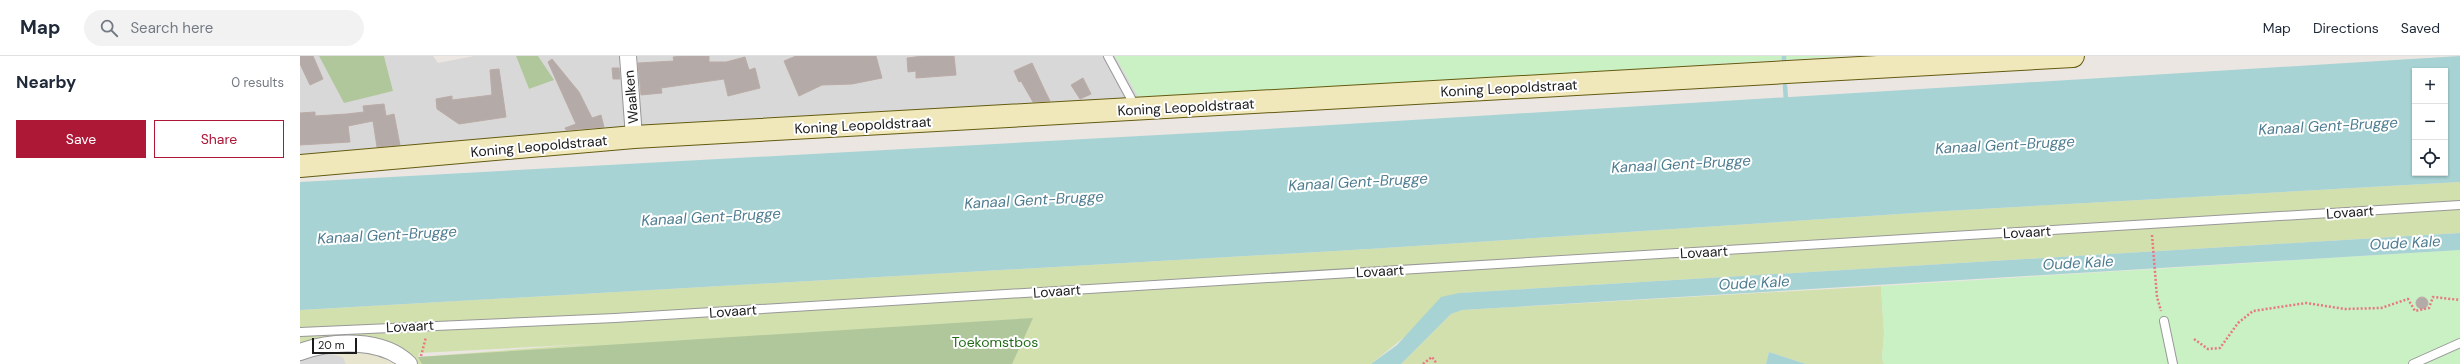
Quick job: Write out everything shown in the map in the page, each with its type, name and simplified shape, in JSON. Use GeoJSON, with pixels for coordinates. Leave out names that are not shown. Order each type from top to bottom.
{"type":"FeatureCollection","features":[{"type":"Feature","properties":{"kind":"street","name":"Waalken"},"geometry":{"type":"LineString","coordinates":[[628,56],[634,137]]}},
{"type":"Feature","properties":{"kind":"street","name":"Koning Leopoldstraat"},"geometry":{"type":"LineString","coordinates":[[300,166],[634,137],[1137,110],[2073,56]]}},
{"type":"Feature","properties":{"kind":"street"},"geometry":{"type":"LineString","coordinates":[[300,352],[323,346],[353,344],[390,351],[414,361]]}},
{"type":"Feature","properties":{"kind":"lane"},"geometry":{"type":"LineString","coordinates":[[1108,56],[1137,110]]}},
{"type":"Feature","properties":{"kind":"lane","name":"Lovaart"},"geometry":{"type":"LineString","coordinates":[[300,332],[430,325],[614,318],[2460,206]]}},
{"type":"Feature","properties":{"kind":"lane"},"geometry":{"type":"LineString","coordinates":[[2164,321],[2173,364]]}},
{"type":"Feature","properties":{"kind":"lane"},"geometry":{"type":"LineString","coordinates":[[2413,364],[2460,343]]}},
{"type":"Feature","properties":{"kind":"path"},"geometry":{"type":"LineString","coordinates":[[2153,249],[2157,297],[2164,321]]}},
{"type":"Feature","properties":{"kind":"path"},"geometry":{"type":"LineString","coordinates":[[2194,339],[2208,349],[2220,348],[2238,323],[2253,311],[2306,303],[2345,309],[2381,308],[2408,299],[2415,311],[2429,308],[2433,297],[2460,300]]}},
{"type":"Feature","properties":{"kind":"path"},"geometry":{"type":"LineString","coordinates":[[414,361],[430,325]]}},
{"type":"Feature","properties":{"kind":"path"},"geometry":{"type":"LineString","coordinates":[[1423,364],[1432,357],[1437,364]]}},
{"type":"Feature","properties":{"kind":"shaded area"},"geometry":{"type":"Polygon","coordinates":[[[300,56],[319,56],[344,102],[393,91],[384,56],[433,56],[438,63],[474,56],[516,56],[529,89],[553,80],[538,56],[623,56],[627,127],[300,158],[300,56]]]}},
{"type":"Feature","properties":{"kind":"shaded area"},"geometry":{"type":"Polygon","coordinates":[[[631,56],[1115,56],[1140,100],[648,129],[638,125],[631,56]]]}},
{"type":"Feature","properties":{"kind":"shaded area"},"geometry":{"type":"Polygon","coordinates":[[[309,348],[343,357],[346,364],[300,364],[300,352],[309,348]]]}},
{"type":"Feature","properties":{"kind":"shaded area"},"geometry":{"type":"Polygon","coordinates":[[[345,350],[363,351],[378,355],[394,364],[346,364],[343,357],[328,353],[345,350]]]}},
{"type":"Feature","properties":{"kind":"green space"},"geometry":{"type":"Polygon","coordinates":[[[319,56],[384,56],[393,91],[344,103],[319,56]]]}},
{"type":"Feature","properties":{"kind":"green space"},"geometry":{"type":"Polygon","coordinates":[[[516,56],[538,56],[554,80],[529,89],[516,56]]]}},
{"type":"Feature","properties":{"kind":"green space"},"geometry":{"type":"Polygon","coordinates":[[[1115,56],[1845,56],[1140,100],[1115,56]]]}},
{"type":"Feature","properties":{"kind":"green space"},"geometry":{"type":"Polygon","coordinates":[[[2460,182],[2460,233],[1459,293],[1371,364],[413,364],[373,346],[300,354],[300,310],[1369,249],[1945,211],[2460,182]],[[587,344],[419,353],[418,357],[587,344]]]}},
{"type":"Feature","properties":{"kind":"green space"},"geometry":{"type":"Polygon","coordinates":[[[2460,250],[2460,364],[1884,364],[1882,359],[1884,333],[1881,286],[2460,250]]]}},
{"type":"Feature","properties":{"kind":"green space"},"geometry":{"type":"Polygon","coordinates":[[[1881,286],[1884,333],[1882,359],[1884,364],[1806,364],[1769,352],[1766,364],[1401,364],[1451,314],[1462,310],[1881,286]]]}},
{"type":"Feature","properties":{"kind":"green space","name":"Toekomstbos"},"geometry":{"type":"Polygon","coordinates":[[[1033,318],[1012,364],[422,364],[418,357],[1033,318]]]}},
{"type":"Feature","properties":{"kind":"water","name":"Kanaal Gent-Brugge"},"geometry":{"type":"Polygon","coordinates":[[[2460,56],[2460,182],[1945,211],[1369,249],[300,310],[300,182],[1250,130],[2460,56]]]}},
{"type":"Feature","properties":{"kind":"water","name":"Oude Kale"},"geometry":{"type":"Polygon","coordinates":[[[2460,233],[2460,250],[1462,310],[1451,314],[1401,364],[1371,364],[1397,345],[1441,297],[1459,293],[2460,233]]]}},
{"type":"Feature","properties":{"kind":"water"},"geometry":{"type":"Polygon","coordinates":[[[1769,352],[1806,364],[1766,364],[1769,352]]]}},
{"type":"Feature","properties":{"kind":"building"},"geometry":{"type":"Polygon","coordinates":[[[300,56],[313,56],[323,79],[310,85],[300,64],[300,56]]]}},
{"type":"Feature","properties":{"kind":"building"},"geometry":{"type":"Polygon","coordinates":[[[709,56],[709,62],[726,62],[745,57],[749,70],[755,68],[760,88],[728,96],[724,79],[661,88],[662,93],[641,95],[638,63],[674,61],[673,57],[709,56]]]}},
{"type":"Feature","properties":{"kind":"building"},"geometry":{"type":"Polygon","coordinates":[[[796,56],[876,56],[882,78],[852,84],[822,85],[799,96],[784,61],[796,56]]]}},
{"type":"Feature","properties":{"kind":"building"},"geometry":{"type":"Polygon","coordinates":[[[923,56],[954,56],[956,75],[916,78],[916,71],[908,72],[907,58],[923,56]]]}},
{"type":"Feature","properties":{"kind":"building"},"geometry":{"type":"Polygon","coordinates":[[[552,59],[579,92],[592,118],[601,115],[604,127],[566,130],[565,128],[576,124],[548,62],[552,59]]]}},
{"type":"Feature","properties":{"kind":"building"},"geometry":{"type":"Polygon","coordinates":[[[1032,63],[1050,101],[1033,102],[1021,81],[1019,82],[1014,71],[1032,63]]]}},
{"type":"Feature","properties":{"kind":"building"},"geometry":{"type":"Polygon","coordinates":[[[612,68],[619,68],[620,79],[613,79],[612,68]]]}},
{"type":"Feature","properties":{"kind":"building"},"geometry":{"type":"Polygon","coordinates":[[[499,69],[506,117],[459,124],[437,109],[436,99],[452,96],[452,100],[492,95],[490,70],[499,69]]]}},
{"type":"Feature","properties":{"kind":"building"},"geometry":{"type":"Polygon","coordinates":[[[1083,78],[1091,94],[1080,99],[1071,85],[1083,78]]]}},
{"type":"Feature","properties":{"kind":"building"},"geometry":{"type":"Polygon","coordinates":[[[384,104],[386,116],[394,114],[400,145],[377,147],[373,121],[348,126],[350,142],[300,145],[300,113],[315,112],[315,116],[347,114],[364,112],[363,106],[384,104]]]}},
{"type":"Feature","properties":{"kind":"building"},"geometry":{"type":"Polygon","coordinates":[[[2420,297],[2424,297],[2428,303],[2424,309],[2420,309],[2416,305],[2416,301],[2420,297]]]}},
{"type":"Feature","properties":{"kind":"waterway"},"geometry":{"type":"LineString","coordinates":[[1785,86],[1786,101]]}}]}
